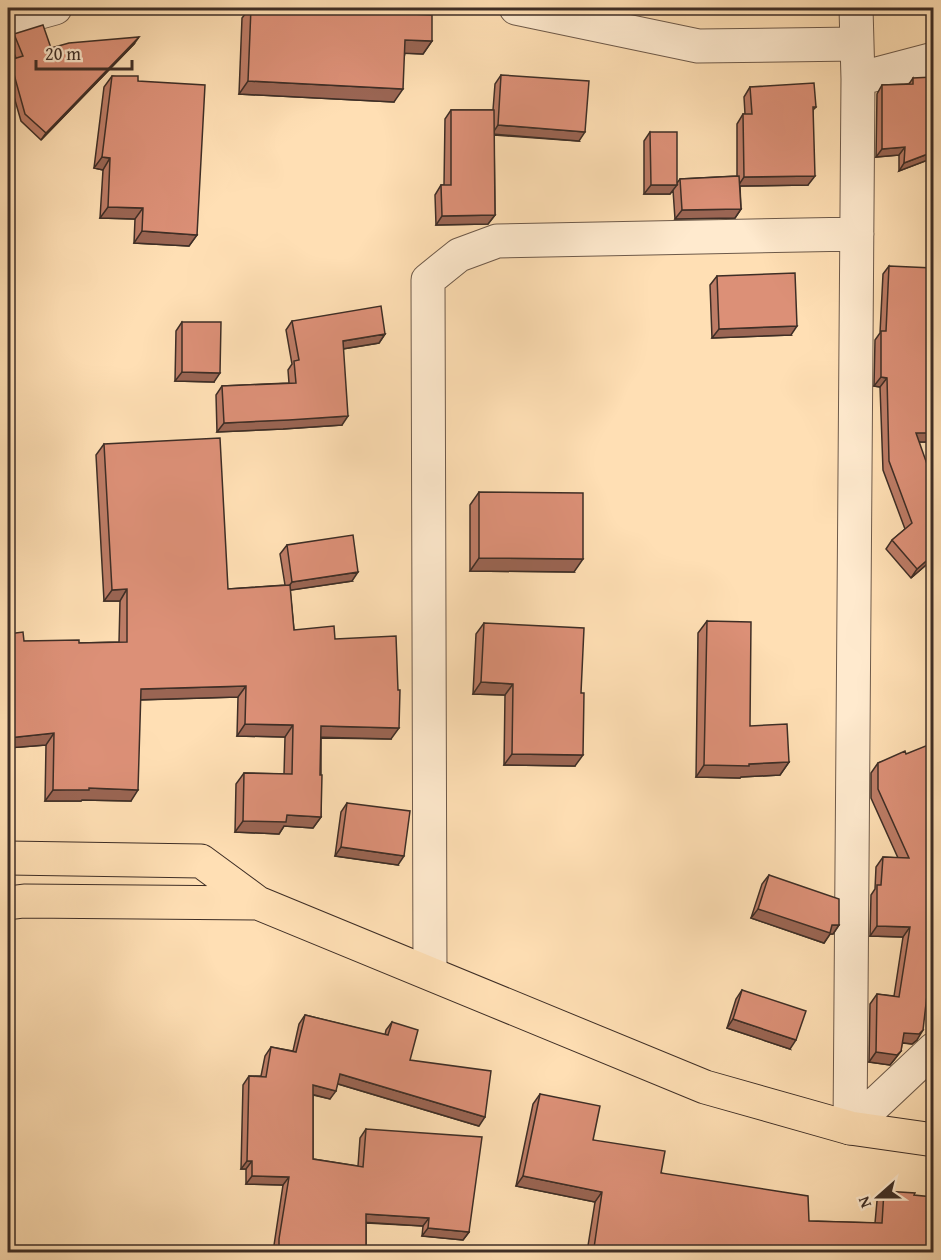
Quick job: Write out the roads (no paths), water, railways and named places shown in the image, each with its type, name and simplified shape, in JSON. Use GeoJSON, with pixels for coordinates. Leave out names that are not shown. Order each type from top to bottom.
{"type":"FeatureCollection","features":[{"type":"Feature","properties":{"kind":"main road"},"geometry":{"type":"LineString","coordinates":[[8,858],[201,861],[258,903],[705,1086],[850,1128],[933,1140]]}},
{"type":"Feature","properties":{"kind":"main road"},"geometry":{"type":"LineString","coordinates":[[8,903],[24,901],[258,903]]}},
{"type":"Feature","properties":{"kind":"street"},"geometry":{"type":"LineString","coordinates":[[12,16],[55,8]]}},
{"type":"Feature","properties":{"kind":"street"},"geometry":{"type":"LineString","coordinates":[[516,8],[698,46],[857,44]]}},
{"type":"Feature","properties":{"kind":"street"},"geometry":{"type":"LineString","coordinates":[[850,1128],[858,79],[856,8]]}},
{"type":"Feature","properties":{"kind":"street"},"geometry":{"type":"LineString","coordinates":[[858,79],[933,59]]}},
{"type":"Feature","properties":{"kind":"street"},"geometry":{"type":"LineString","coordinates":[[430,974],[428,280],[459,255],[497,241],[857,234]]}},
{"type":"Feature","properties":{"kind":"street"},"geometry":{"type":"LineString","coordinates":[[850,1128],[933,1049]]}}]}
